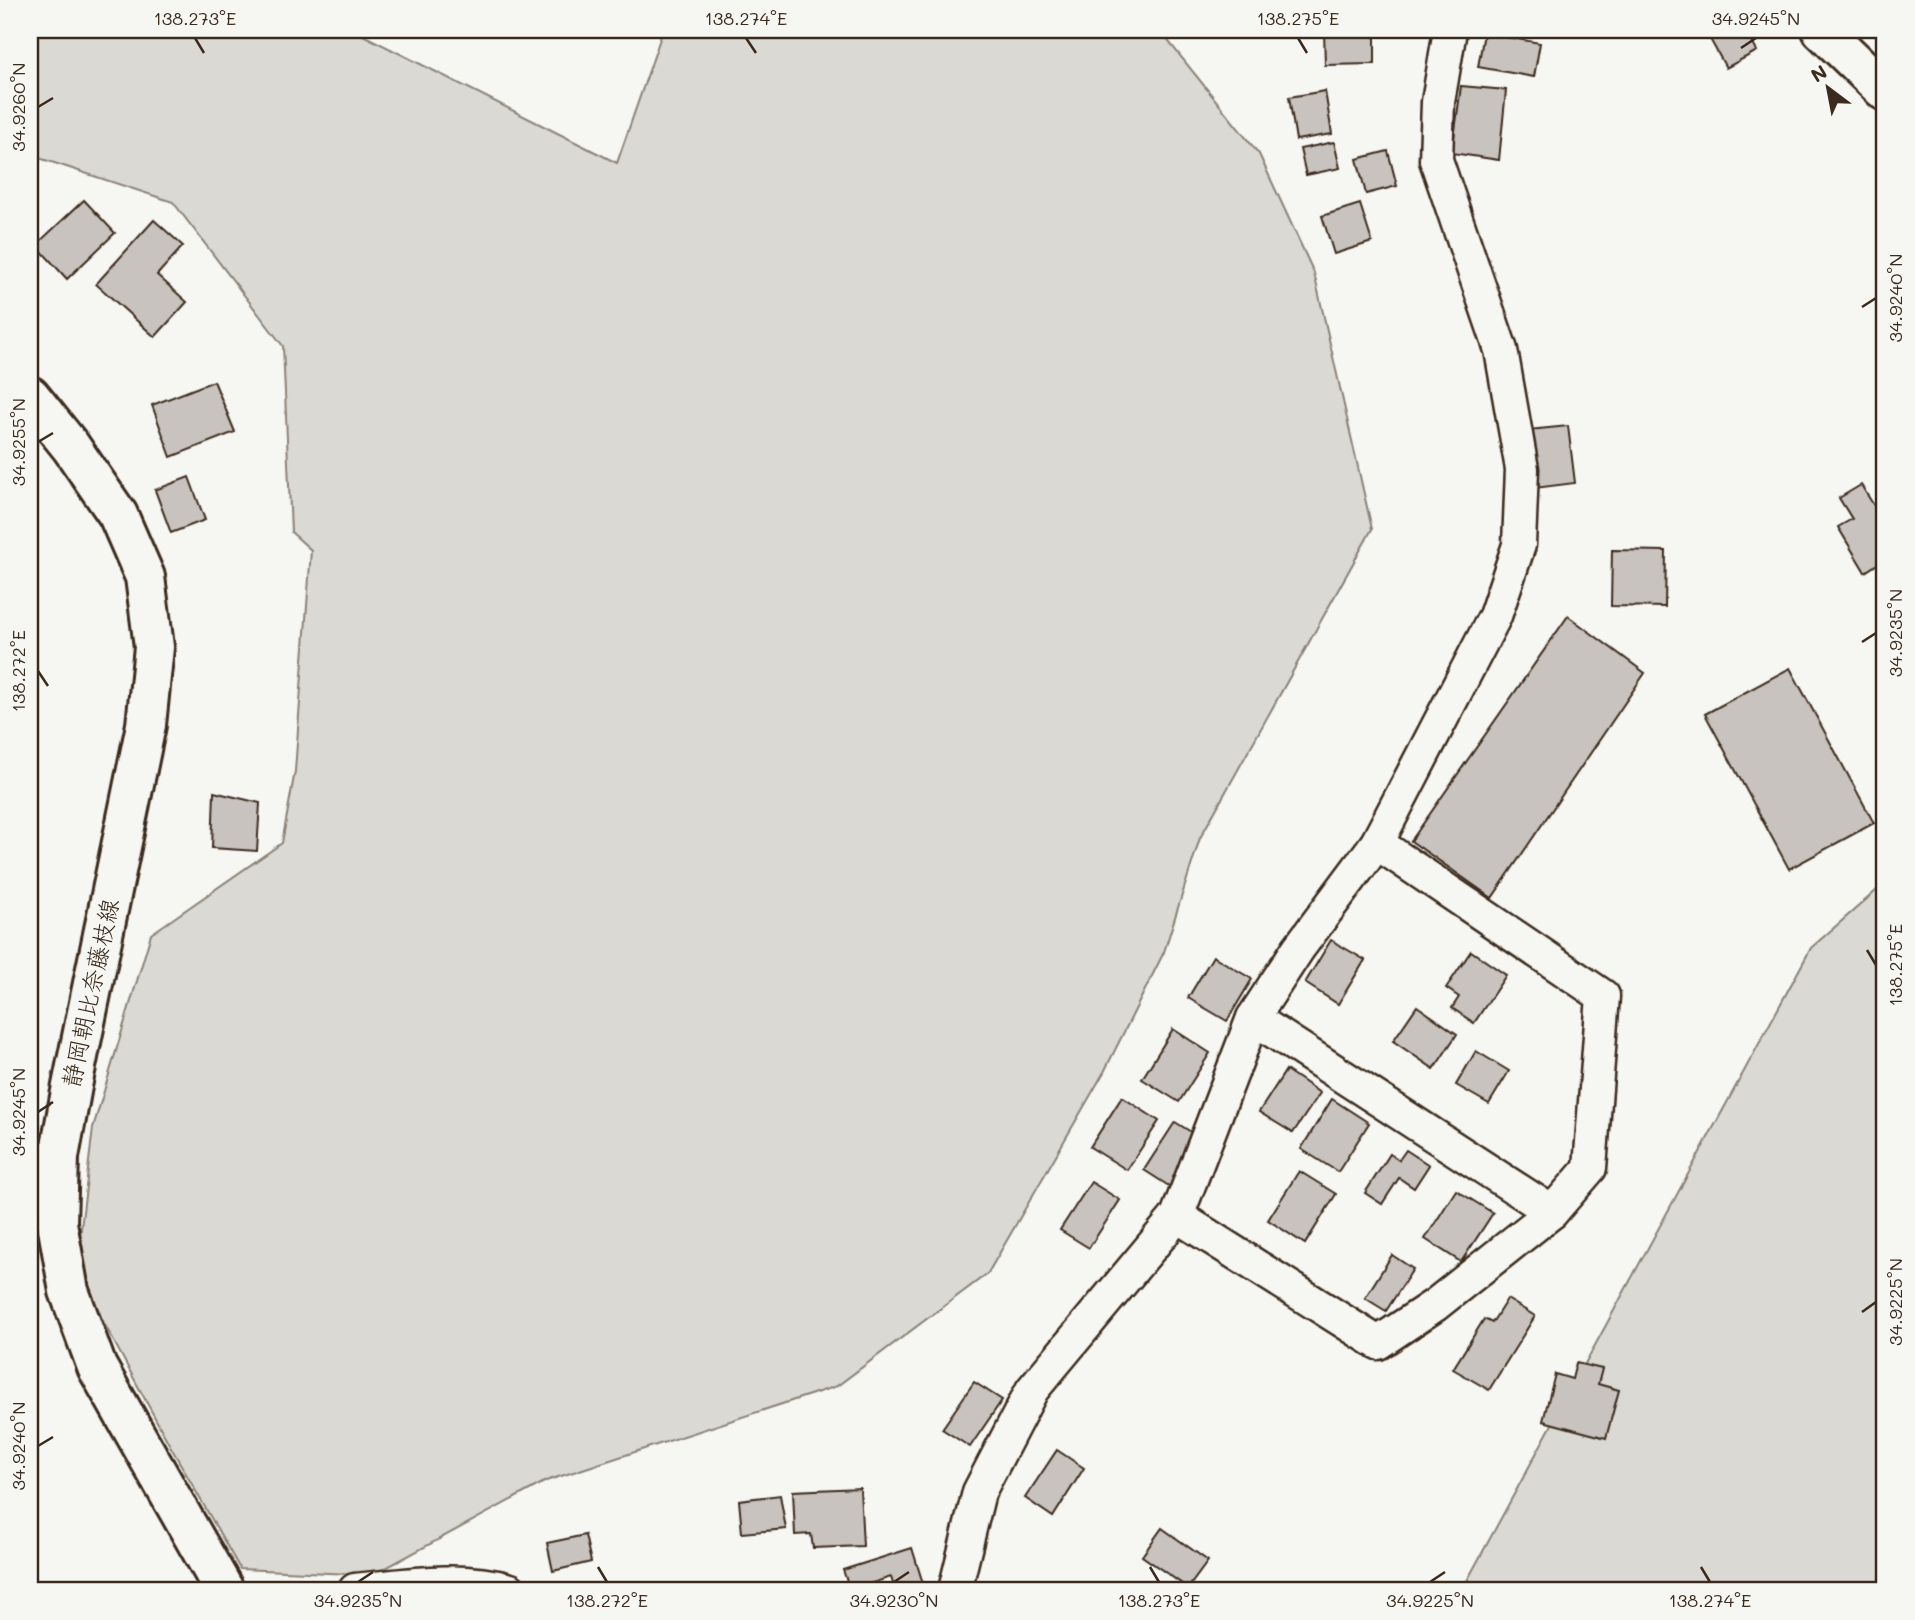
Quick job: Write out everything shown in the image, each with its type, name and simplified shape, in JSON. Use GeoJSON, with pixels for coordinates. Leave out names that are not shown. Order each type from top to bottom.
{"type":"FeatureCollection","features":[{"type":"Feature","properties":{"kind":"main road"},"geometry":{"type":"LineString","coordinates":[[1822,30],[1885,91]]}},
{"type":"Feature","properties":{"kind":"main road","name":"静岡朝比奈藤枝線"},"geometry":{"type":"LineString","coordinates":[[30,396],[71,447],[118,514],[145,577],[155,647],[146,725],[61,1146],[57,1223],[69,1290],[97,1367],[224,1590]]}},
{"type":"Feature","properties":{"kind":"street"},"geometry":{"type":"LineString","coordinates":[[955,1590],[979,1492],[1032,1390],[1177,1216],[1253,1018],[1298,949],[1377,844],[1495,617],[1519,545],[1522,468],[1501,350],[1436,160],[1438,102],[1450,30]]}},
{"type":"Feature","properties":{"kind":"street"},"geometry":{"type":"LineString","coordinates":[[1177,1216],[1378,1343],[1436,1305],[1552,1212],[1590,1168],[1603,996],[1377,844]]}},
{"type":"Feature","properties":{"kind":"street"},"geometry":{"type":"LineString","coordinates":[[1253,1018],[1552,1212]]}},
{"type":"Feature","properties":{"kind":"street"},"geometry":{"type":"LineString","coordinates":[[355,1590],[429,1583],[495,1586],[510,1590]]}},
{"type":"Feature","properties":{"kind":"shaded area"},"geometry":{"type":"Polygon","coordinates":[[[30,30],[353,30],[617,163],[663,30],[1140,30],[1166,38],[1259,154],[1314,273],[1372,529],[1200,838],[1164,952],[1104,1072],[988,1273],[837,1386],[546,1481],[373,1575],[240,1569],[76,1271],[93,1128],[151,934],[282,843],[295,771],[311,550],[291,532],[283,346],[173,202],[30,155],[30,30]]]}},
{"type":"Feature","properties":{"kind":"shaded area"},"geometry":{"type":"Polygon","coordinates":[[[1885,883],[1885,1590],[1462,1590],[1811,948],[1885,883]]]}},
{"type":"Feature","properties":{"kind":"building"},"geometry":{"type":"Polygon","coordinates":[[[1324,30],[1375,30],[1375,64],[1325,65],[1324,30]]]}},
{"type":"Feature","properties":{"kind":"building"},"geometry":{"type":"Polygon","coordinates":[[[1705,30],[1745,30],[1757,51],[1726,68],[1705,30]]]}},
{"type":"Feature","properties":{"kind":"building"},"geometry":{"type":"Polygon","coordinates":[[[1484,33],[1540,43],[1534,77],[1478,67],[1484,33]]]}},
{"type":"Feature","properties":{"kind":"building"},"geometry":{"type":"Polygon","coordinates":[[[1461,86],[1506,90],[1499,160],[1452,153],[1461,86]]]}},
{"type":"Feature","properties":{"kind":"building"},"geometry":{"type":"Polygon","coordinates":[[[1325,91],[1332,134],[1296,140],[1289,97],[1325,91]]]}},
{"type":"Feature","properties":{"kind":"building"},"geometry":{"type":"Polygon","coordinates":[[[1334,142],[1340,168],[1306,175],[1300,149],[1334,142]]]}},
{"type":"Feature","properties":{"kind":"building"},"geometry":{"type":"Polygon","coordinates":[[[1388,151],[1397,186],[1366,194],[1357,159],[1388,151]]]}},
{"type":"Feature","properties":{"kind":"building"},"geometry":{"type":"Polygon","coordinates":[[[84,200],[115,233],[67,279],[36,245],[84,200]]]}},
{"type":"Feature","properties":{"kind":"building"},"geometry":{"type":"Polygon","coordinates":[[[1360,204],[1372,242],[1334,254],[1322,216],[1360,204]]]}},
{"type":"Feature","properties":{"kind":"building"},"geometry":{"type":"Polygon","coordinates":[[[154,220],[183,246],[157,275],[187,302],[155,337],[96,284],[154,220]]]}},
{"type":"Feature","properties":{"kind":"building"},"geometry":{"type":"Polygon","coordinates":[[[214,381],[235,432],[171,457],[152,405],[214,381]]]}},
{"type":"Feature","properties":{"kind":"building"},"geometry":{"type":"Polygon","coordinates":[[[1568,426],[1575,483],[1535,488],[1529,430],[1568,426]]]}},
{"type":"Feature","properties":{"kind":"building"},"geometry":{"type":"Polygon","coordinates":[[[189,477],[205,520],[171,533],[155,490],[189,477]]]}},
{"type":"Feature","properties":{"kind":"building"},"geometry":{"type":"Polygon","coordinates":[[[1861,485],[1878,512],[1885,508],[1885,559],[1865,572],[1838,527],[1852,519],[1839,498],[1861,485]]]}},
{"type":"Feature","properties":{"kind":"building"},"geometry":{"type":"Polygon","coordinates":[[[1612,550],[1666,551],[1665,607],[1611,606],[1612,550]]]}},
{"type":"Feature","properties":{"kind":"building"},"geometry":{"type":"Polygon","coordinates":[[[1568,616],[1645,673],[1492,898],[1411,841],[1568,616]]]}},
{"type":"Feature","properties":{"kind":"building"},"geometry":{"type":"Polygon","coordinates":[[[1790,668],[1874,823],[1789,869],[1705,714],[1790,668]]]}},
{"type":"Feature","properties":{"kind":"building"},"geometry":{"type":"Polygon","coordinates":[[[214,792],[260,803],[257,851],[212,848],[214,792]]]}},
{"type":"Feature","properties":{"kind":"building"},"geometry":{"type":"Polygon","coordinates":[[[1331,940],[1365,960],[1338,1004],[1305,983],[1331,940]]]}},
{"type":"Feature","properties":{"kind":"building"},"geometry":{"type":"Polygon","coordinates":[[[1471,951],[1506,975],[1474,1023],[1452,1008],[1459,997],[1446,988],[1471,951]]]}},
{"type":"Feature","properties":{"kind":"building"},"geometry":{"type":"Polygon","coordinates":[[[1213,956],[1252,979],[1227,1021],[1188,998],[1213,956]]]}},
{"type":"Feature","properties":{"kind":"building"},"geometry":{"type":"Polygon","coordinates":[[[1417,1006],[1457,1034],[1434,1069],[1393,1041],[1417,1006]]]}},
{"type":"Feature","properties":{"kind":"building"},"geometry":{"type":"Polygon","coordinates":[[[1173,1029],[1210,1053],[1179,1102],[1142,1079],[1173,1029]]]}},
{"type":"Feature","properties":{"kind":"building"},"geometry":{"type":"Polygon","coordinates":[[[1476,1051],[1509,1071],[1489,1104],[1456,1085],[1476,1051]]]}},
{"type":"Feature","properties":{"kind":"building"},"geometry":{"type":"Polygon","coordinates":[[[1286,1070],[1320,1093],[1293,1133],[1259,1112],[1286,1070]]]}},
{"type":"Feature","properties":{"kind":"building"},"geometry":{"type":"Polygon","coordinates":[[[1122,1097],[1159,1121],[1127,1170],[1090,1147],[1122,1097]]]}},
{"type":"Feature","properties":{"kind":"building"},"geometry":{"type":"Polygon","coordinates":[[[1332,1099],[1369,1123],[1338,1172],[1301,1149],[1332,1099]]]}},
{"type":"Feature","properties":{"kind":"building"},"geometry":{"type":"Polygon","coordinates":[[[1175,1122],[1204,1140],[1172,1188],[1144,1170],[1175,1122]]]}},
{"type":"Feature","properties":{"kind":"building"},"geometry":{"type":"Polygon","coordinates":[[[1406,1150],[1429,1165],[1414,1188],[1399,1178],[1382,1204],[1365,1193],[1390,1154],[1399,1160],[1406,1150]]]}},
{"type":"Feature","properties":{"kind":"building"},"geometry":{"type":"Polygon","coordinates":[[[1299,1171],[1336,1194],[1305,1244],[1268,1220],[1299,1171]]]}},
{"type":"Feature","properties":{"kind":"building"},"geometry":{"type":"Polygon","coordinates":[[[1091,1182],[1120,1200],[1089,1248],[1060,1230],[1091,1182]]]}},
{"type":"Feature","properties":{"kind":"building"},"geometry":{"type":"Polygon","coordinates":[[[1456,1190],[1493,1213],[1461,1262],[1425,1239],[1456,1190]]]}},
{"type":"Feature","properties":{"kind":"building"},"geometry":{"type":"Polygon","coordinates":[[[1392,1255],[1413,1269],[1386,1311],[1365,1298],[1392,1255]]]}},
{"type":"Feature","properties":{"kind":"building"},"geometry":{"type":"Polygon","coordinates":[[[1507,1299],[1535,1316],[1489,1390],[1453,1369],[1484,1319],[1492,1323],[1507,1299]]]}},
{"type":"Feature","properties":{"kind":"building"},"geometry":{"type":"Polygon","coordinates":[[[1576,1363],[1602,1369],[1598,1384],[1619,1390],[1606,1438],[1543,1421],[1555,1374],[1572,1379],[1576,1363]]]}},
{"type":"Feature","properties":{"kind":"building"},"geometry":{"type":"Polygon","coordinates":[[[974,1382],[1002,1400],[970,1447],[942,1429],[974,1382]]]}},
{"type":"Feature","properties":{"kind":"building"},"geometry":{"type":"Polygon","coordinates":[[[1057,1450],[1084,1468],[1053,1517],[1025,1498],[1057,1450]]]}},
{"type":"Feature","properties":{"kind":"building"},"geometry":{"type":"Polygon","coordinates":[[[860,1488],[863,1546],[813,1548],[811,1534],[795,1535],[793,1491],[860,1488]]]}},
{"type":"Feature","properties":{"kind":"building"},"geometry":{"type":"Polygon","coordinates":[[[780,1495],[786,1529],[742,1533],[739,1500],[780,1495]]]}},
{"type":"Feature","properties":{"kind":"building"},"geometry":{"type":"Polygon","coordinates":[[[1162,1528],[1208,1561],[1188,1588],[1142,1556],[1162,1528]]]}},
{"type":"Feature","properties":{"kind":"building"},"geometry":{"type":"Polygon","coordinates":[[[585,1535],[591,1562],[553,1571],[547,1543],[585,1535]]]}},
{"type":"Feature","properties":{"kind":"building"},"geometry":{"type":"Polygon","coordinates":[[[912,1548],[925,1590],[883,1590],[894,1587],[891,1577],[850,1590],[843,1570],[912,1548]]]}}]}
